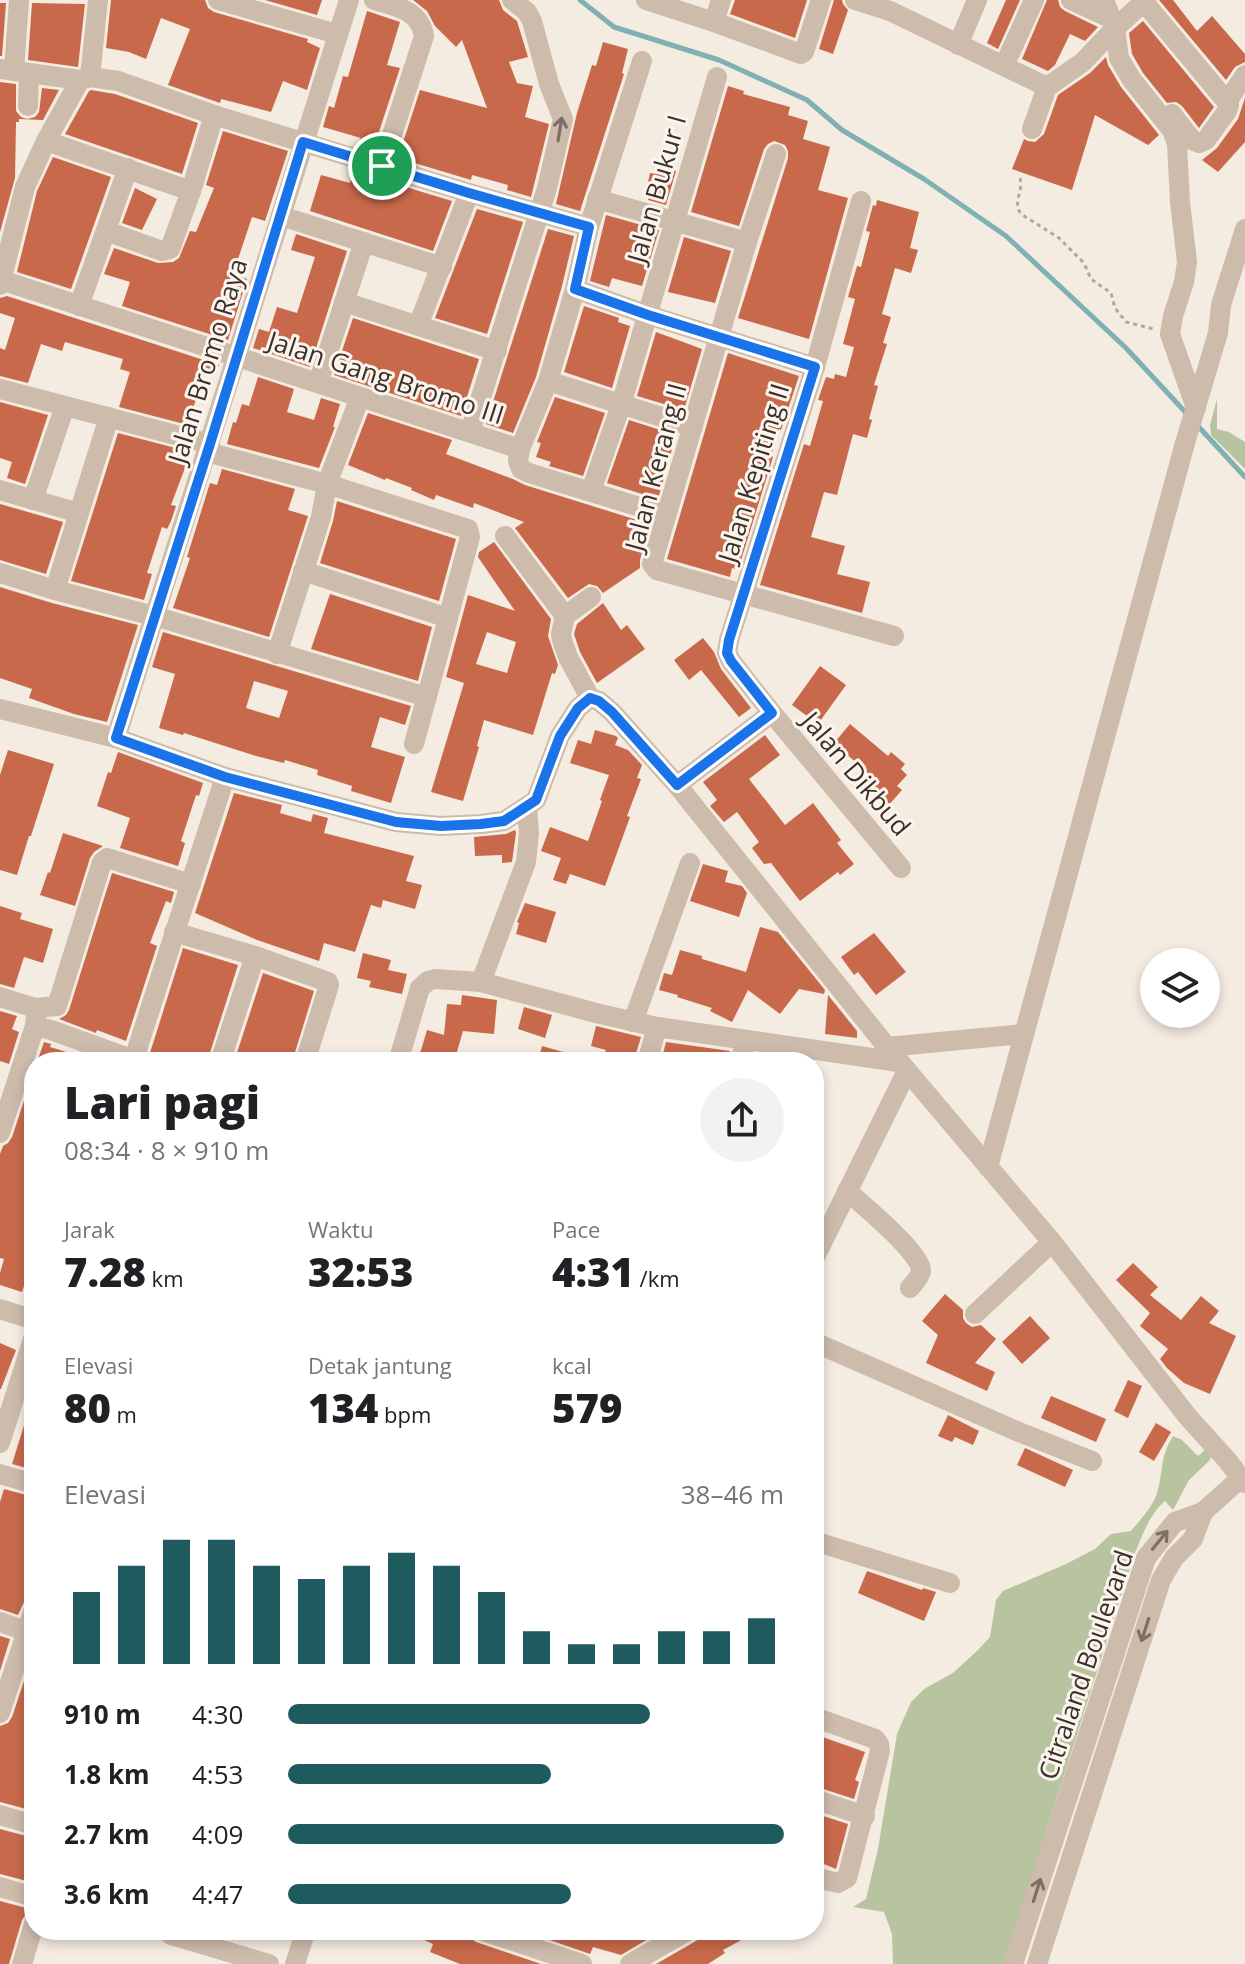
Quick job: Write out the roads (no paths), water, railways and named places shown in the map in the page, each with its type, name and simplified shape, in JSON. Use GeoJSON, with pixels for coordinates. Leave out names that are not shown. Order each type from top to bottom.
{"type":"FeatureCollection","features":[{"type":"Feature","properties":{"kind":"street"},"geometry":{"type":"LineString","coordinates":[[19,0],[14,71],[28,106]]}},
{"type":"Feature","properties":{"kind":"street"},"geometry":{"type":"LineString","coordinates":[[0,283],[25,187],[46,141],[85,78],[98,0]]}},
{"type":"Feature","properties":{"kind":"street"},"geometry":{"type":"LineString","coordinates":[[220,0],[337,34]]}},
{"type":"Feature","properties":{"kind":"street","name":"Jalan Bromo Raya"},"geometry":{"type":"LineString","coordinates":[[116,738],[349,0]]}},
{"type":"Feature","properties":{"kind":"street"},"geometry":{"type":"LineString","coordinates":[[374,0],[407,10],[419,21],[424,36],[382,166]]}},
{"type":"Feature","properties":{"kind":"street"},"geometry":{"type":"LineString","coordinates":[[470,432],[547,188],[563,119],[549,84],[532,21],[527,12],[512,0]]}},
{"type":"Feature","properties":{"kind":"street"},"geometry":{"type":"LineString","coordinates":[[646,0],[801,54],[821,0]]}},
{"type":"Feature","properties":{"kind":"street"},"geometry":{"type":"LineString","coordinates":[[714,22],[721,0]]}},
{"type":"Feature","properties":{"kind":"street"},"geometry":{"type":"LineString","coordinates":[[855,0],[890,11],[1047,87]]}},
{"type":"Feature","properties":{"kind":"street"},"geometry":{"type":"LineString","coordinates":[[958,45],[977,0]]}},
{"type":"Feature","properties":{"kind":"street"},"geometry":{"type":"LineString","coordinates":[[1009,55],[1034,0]]}},
{"type":"Feature","properties":{"kind":"street"},"geometry":{"type":"LineString","coordinates":[[1032,129],[1047,87],[1083,62],[1112,23],[1145,1],[1229,105],[1206,140],[1199,143],[1192,140],[1112,23],[1071,0]]}},
{"type":"Feature","properties":{"kind":"street"},"geometry":{"type":"LineString","coordinates":[[1112,23],[1119,58],[1132,80],[1172,130],[1177,144],[1187,262],[1170,334],[1196,408]]}},
{"type":"Feature","properties":{"kind":"street"},"geometry":{"type":"LineString","coordinates":[[642,61],[597,199],[548,381],[518,461],[521,469],[529,473],[666,515]]}},
{"type":"Feature","properties":{"kind":"street"},"geometry":{"type":"LineString","coordinates":[[14,71],[118,81],[214,115],[469,193],[540,209],[589,227]]}},
{"type":"Feature","properties":{"kind":"street"},"geometry":{"type":"LineString","coordinates":[[1227,102],[1245,75]]}},
{"type":"Feature","properties":{"kind":"street","name":"Jalan Bukur I"},"geometry":{"type":"LineString","coordinates":[[591,491],[621,405],[717,77]]}},
{"type":"Feature","properties":{"kind":"street"},"geometry":{"type":"LineString","coordinates":[[106,231],[168,251],[173,245],[214,115]]}},
{"type":"Feature","properties":{"kind":"street"},"geometry":{"type":"LineString","coordinates":[[46,141],[191,191]]}},
{"type":"Feature","properties":{"kind":"street","name":"Jalan Kerang II"},"geometry":{"type":"LineString","coordinates":[[743,595],[657,570],[652,561],[776,154]]}},
{"type":"Feature","properties":{"kind":"street"},"geometry":{"type":"LineString","coordinates":[[79,306],[128,168]]}},
{"type":"Feature","properties":{"kind":"street"},"geometry":{"type":"LineString","coordinates":[[418,326],[469,193]]}},
{"type":"Feature","properties":{"kind":"street"},"geometry":{"type":"LineString","coordinates":[[597,199],[747,242]]}},
{"type":"Feature","properties":{"kind":"street","name":"Jalan Kepiting II"},"geometry":{"type":"LineString","coordinates":[[743,595],[815,367],[861,201]]}},
{"type":"Feature","properties":{"kind":"street"},"geometry":{"type":"LineString","coordinates":[[281,216],[442,267]]}},
{"type":"Feature","properties":{"kind":"street"},"geometry":{"type":"LineString","coordinates":[[988,1167],[1185,443],[1218,333],[1221,305],[1245,229]]}},
{"type":"Feature","properties":{"kind":"street"},"geometry":{"type":"LineString","coordinates":[[318,383],[364,242]]}},
{"type":"Feature","properties":{"kind":"street","name":"Jalan Gang Bromo III"},"geometry":{"type":"LineString","coordinates":[[0,283],[237,356],[520,449]]}},
{"type":"Feature","properties":{"kind":"street"},"geometry":{"type":"LineString","coordinates":[[575,289],[815,367]]}},
{"type":"Feature","properties":{"kind":"street"},"geometry":{"type":"LineString","coordinates":[[344,302],[497,351]]}},
{"type":"Feature","properties":{"kind":"street"},"geometry":{"type":"LineString","coordinates":[[548,381],[693,427]]}},
{"type":"Feature","properties":{"kind":"street"},"geometry":{"type":"LineString","coordinates":[[0,389],[109,417],[468,529],[470,537],[414,744]]}},
{"type":"Feature","properties":{"kind":"street"},"geometry":{"type":"LineString","coordinates":[[277,654],[321,517],[327,484],[360,397]]}},
{"type":"Feature","properties":{"kind":"street"},"geometry":{"type":"LineString","coordinates":[[33,500],[65,406]]}},
{"type":"Feature","properties":{"kind":"street"},"geometry":{"type":"LineString","coordinates":[[55,590],[109,417]]}},
{"type":"Feature","properties":{"kind":"street"},"geometry":{"type":"LineString","coordinates":[[0,490],[79,513]]}},
{"type":"Feature","properties":{"kind":"street"},"geometry":{"type":"LineString","coordinates":[[505,536],[565,616]]}},
{"type":"Feature","properties":{"kind":"street"},"geometry":{"type":"LineString","coordinates":[[303,571],[448,618]]}},
{"type":"Feature","properties":{"kind":"street"},"geometry":{"type":"LineString","coordinates":[[0,573],[427,697]]}},
{"type":"Feature","properties":{"kind":"street"},"geometry":{"type":"LineString","coordinates":[[743,595],[894,636]]}},
{"type":"Feature","properties":{"kind":"street","name":"Jalan Dikbud"},"geometry":{"type":"LineString","coordinates":[[743,595],[729,640],[727,653],[731,661],[901,868]]}},
{"type":"Feature","properties":{"kind":"street"},"geometry":{"type":"LineString","coordinates":[[591,597],[565,616],[561,634],[568,657],[590,698],[612,712],[677,785],[898,1060],[1052,1242],[1188,1417],[1243,1481]]}},
{"type":"Feature","properties":{"kind":"street"},"geometry":{"type":"LineString","coordinates":[[0,709],[116,738],[225,777],[396,822],[441,826],[504,821],[536,800],[560,736],[578,708],[590,698]]}},
{"type":"Feature","properties":{"kind":"street","name":"Jalan Dikbud"},"geometry":{"type":"LineString","coordinates":[[677,785],[772,713]]}},
{"type":"Feature","properties":{"kind":"street"},"geometry":{"type":"LineString","coordinates":[[137,1052],[225,777]]}},
{"type":"Feature","properties":{"kind":"street"},"geometry":{"type":"LineString","coordinates":[[481,982],[526,862],[529,833],[527,807]]}},
{"type":"Feature","properties":{"kind":"street"},"geometry":{"type":"LineString","coordinates":[[29,1052],[40,1021],[57,1006],[102,862],[107,858],[191,884]]}},
{"type":"Feature","properties":{"kind":"street"},"geometry":{"type":"LineString","coordinates":[[633,1022],[690,863]]}},
{"type":"Feature","properties":{"kind":"street"},"geometry":{"type":"LineString","coordinates":[[174,932],[328,982],[308,1052]]}},
{"type":"Feature","properties":{"kind":"street"},"geometry":{"type":"LineString","coordinates":[[223,1052],[255,956]]}},
{"type":"Feature","properties":{"kind":"street"},"geometry":{"type":"LineString","coordinates":[[401,1052],[420,988],[435,979],[481,982],[657,1027],[898,1060],[1024,1034]]}},
{"type":"Feature","properties":{"kind":"street"},"geometry":{"type":"LineString","coordinates":[[0,997],[40,1021],[113,1052]]}},
{"type":"Feature","properties":{"kind":"street"},"geometry":{"type":"LineString","coordinates":[[650,1052],[657,1027]]}},
{"type":"Feature","properties":{"kind":"street"},"geometry":{"type":"LineString","coordinates":[[743,1052],[746,1040]]}},
{"type":"Feature","properties":{"kind":"street"},"geometry":{"type":"LineString","coordinates":[[824,1238],[847,1191],[898,1060]]}},
{"type":"Feature","properties":{"kind":"street"},"geometry":{"type":"LineString","coordinates":[[0,1133],[24,1066]]}},
{"type":"Feature","properties":{"kind":"street"},"geometry":{"type":"LineString","coordinates":[[847,1191],[897,1236],[919,1263],[920,1275],[910,1288]]}},
{"type":"Feature","properties":{"kind":"street"},"geometry":{"type":"LineString","coordinates":[[975,1314],[1052,1242]]}},
{"type":"Feature","properties":{"kind":"street"},"geometry":{"type":"LineString","coordinates":[[0,1309],[24,1317]]}},
{"type":"Feature","properties":{"kind":"street"},"geometry":{"type":"LineString","coordinates":[[824,1346],[1092,1461]]}},
{"type":"Feature","properties":{"kind":"street"},"geometry":{"type":"LineString","coordinates":[[0,1443],[4,1414],[24,1362]]}},
{"type":"Feature","properties":{"kind":"street"},"geometry":{"type":"LineString","coordinates":[[0,1474],[24,1481]]}},
{"type":"Feature","properties":{"kind":"street","name":"Citraland Boulevard"},"geometry":{"type":"LineString","coordinates":[[1013,1964],[1146,1558],[1175,1522],[1203,1512],[1243,1481]]}},
{"type":"Feature","properties":{"kind":"street","name":"Citraland Boulevard"},"geometry":{"type":"LineString","coordinates":[[1037,1964],[1161,1580],[1174,1558],[1193,1539],[1203,1512]]}},
{"type":"Feature","properties":{"kind":"street"},"geometry":{"type":"LineString","coordinates":[[824,1544],[950,1583]]}},
{"type":"Feature","properties":{"kind":"street"},"geometry":{"type":"LineString","coordinates":[[0,1622],[24,1631]]}},
{"type":"Feature","properties":{"kind":"street"},"geometry":{"type":"LineString","coordinates":[[0,1713],[24,1649]]}},
{"type":"Feature","properties":{"kind":"street"},"geometry":{"type":"LineString","coordinates":[[824,1721],[875,1739],[880,1751],[847,1878],[838,1883],[824,1880]]}},
{"type":"Feature","properties":{"kind":"street"},"geometry":{"type":"LineString","coordinates":[[824,1802],[865,1816]]}},
{"type":"Feature","properties":{"kind":"street","name":"Citraland Boulevard"},"geometry":{"type":"LineString","coordinates":[[1063,1813],[1084,1820]]}},
{"type":"Feature","properties":{"kind":"street"},"geometry":{"type":"LineString","coordinates":[[0,1815],[24,1822]]}},
{"type":"Feature","properties":{"kind":"street"},"geometry":{"type":"LineString","coordinates":[[0,1887],[24,1894]]}},
{"type":"Feature","properties":{"kind":"street"},"geometry":{"type":"LineString","coordinates":[[22,1964],[29,1940]]}},
{"type":"Feature","properties":{"kind":"street"},"geometry":{"type":"LineString","coordinates":[[188,1940],[269,1964]]}},
{"type":"Feature","properties":{"kind":"street"},"geometry":{"type":"LineString","coordinates":[[295,1964],[303,1940]]}},
{"type":"Feature","properties":{"kind":"street"},"geometry":{"type":"LineString","coordinates":[[510,1940],[582,1964]]}},
{"type":"Feature","properties":{"kind":"street"},"geometry":{"type":"LineString","coordinates":[[630,1964],[672,1940]]}},
{"type":"Feature","properties":{"kind":"waterway"},"geometry":{"type":"LineString","coordinates":[[580,0],[614,27],[719,60],[807,100],[842,130],[924,179],[1006,236],[1126,348],[1188,415]]}},
{"type":"Feature","properties":{"kind":"waterway"},"geometry":{"type":"LineString","coordinates":[[1197,425],[1245,477]]}}]}
